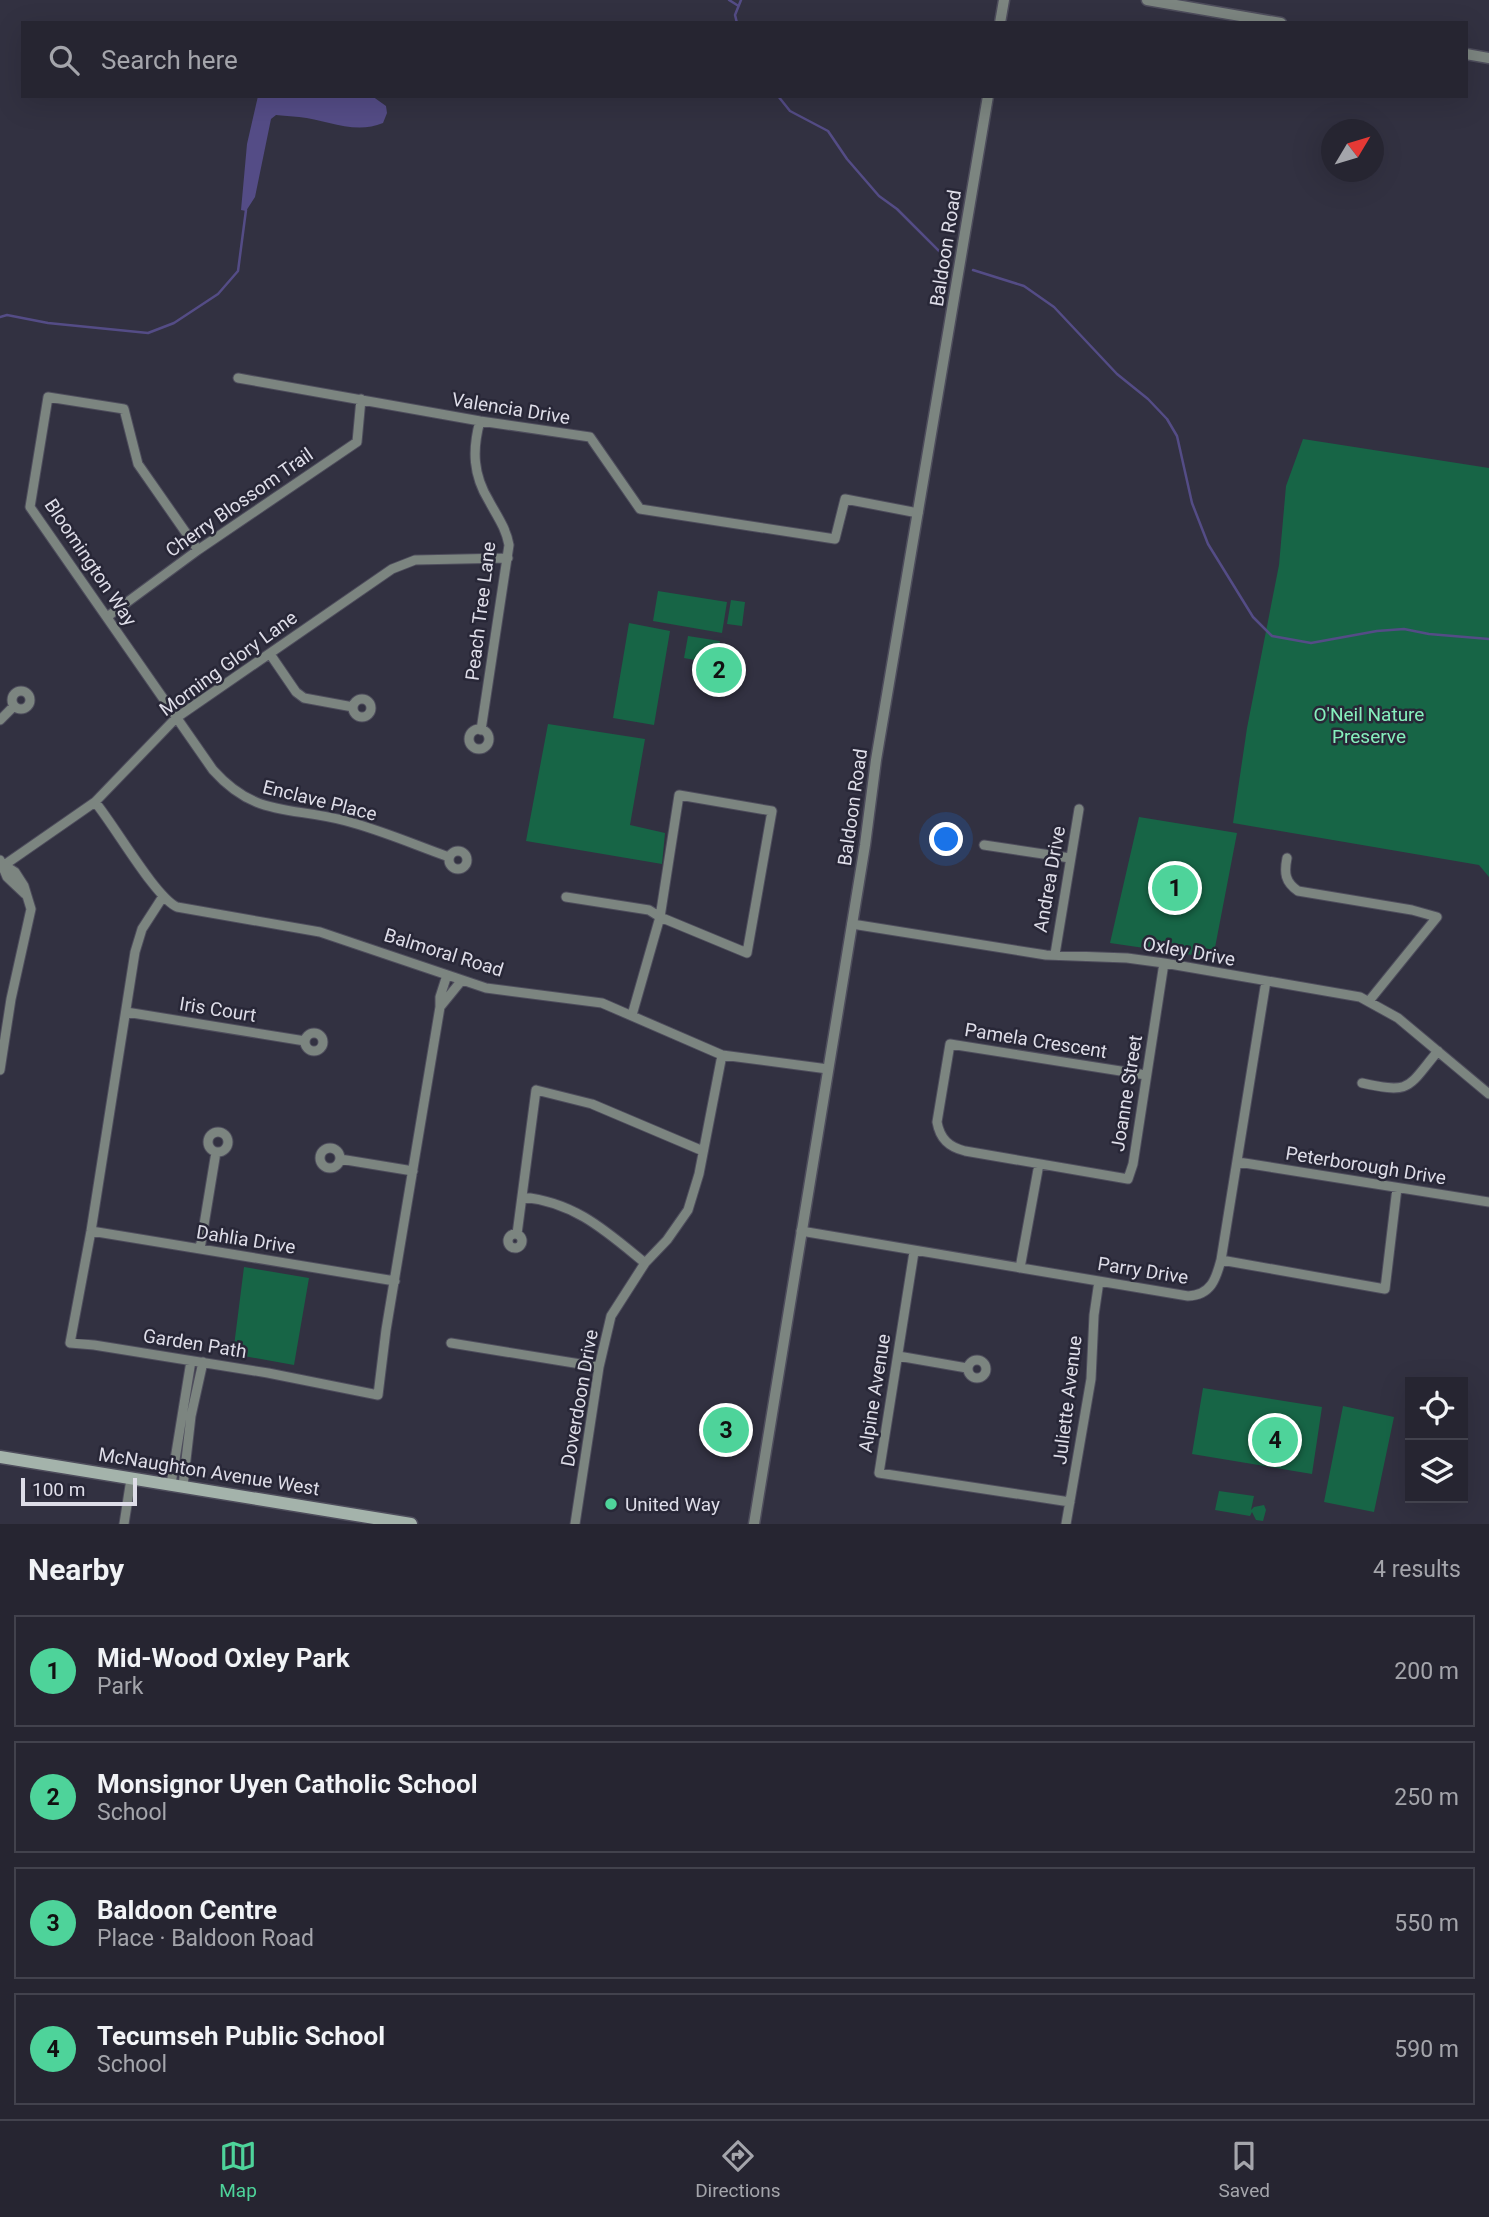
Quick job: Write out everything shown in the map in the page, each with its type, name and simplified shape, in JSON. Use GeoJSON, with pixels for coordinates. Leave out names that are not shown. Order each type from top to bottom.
{"type":"FeatureCollection","features":[{"type":"Feature","properties":{"kind":"main road","name":"McNaughton Avenue West"},"geometry":{"type":"LineString","coordinates":[[0,1457],[411,1524]]}},
{"type":"Feature","properties":{"kind":"street"},"geometry":{"type":"LineString","coordinates":[[1000,21],[1004,0]]}},
{"type":"Feature","properties":{"kind":"street"},"geometry":{"type":"LineString","coordinates":[[1147,0],[1269,21]]}},
{"type":"Feature","properties":{"kind":"street"},"geometry":{"type":"LineString","coordinates":[[1468,54],[1489,58]]}},
{"type":"Feature","properties":{"kind":"street","name":"Baldoon Road"},"geometry":{"type":"LineString","coordinates":[[754,1524],[852,924],[876,760],[988,98]]}},
{"type":"Feature","properties":{"kind":"street","name":"Valencia Drive"},"geometry":{"type":"LineString","coordinates":[[238,378],[480,421],[590,437],[640,509],[835,540],[845,499],[918,513]]}},
{"type":"Feature","properties":{"kind":"street","name":"Bloomington Way"},"geometry":{"type":"LineString","coordinates":[[176,718],[30,507],[48,397],[124,410],[138,464],[198,550]]}},
{"type":"Feature","properties":{"kind":"street","name":"Cherry Blossom Trail"},"geometry":{"type":"LineString","coordinates":[[107,617],[198,550],[357,442],[361,398]]}},
{"type":"Feature","properties":{"kind":"street","name":"Peach Tree Lane"},"geometry":{"type":"LineString","coordinates":[[480,421],[476,437],[475,466],[480,483],[507,532],[508,558],[481,730]]}},
{"type":"Feature","properties":{"kind":"street","name":"Morning Glory Lane"},"geometry":{"type":"LineString","coordinates":[[1,864],[95,802],[176,718],[404,563],[427,559],[508,558]]}},
{"type":"Feature","properties":{"kind":"street"},"geometry":{"type":"LineString","coordinates":[[270,654],[296,692],[304,698],[354,707]]}},
{"type":"Feature","properties":{"kind":"street"},"geometry":{"type":"LineString","coordinates":[[0,720],[14,706]]}},
{"type":"Feature","properties":{"kind":"street","name":"Enclave Place"},"geometry":{"type":"LineString","coordinates":[[176,718],[224,783],[247,800],[262,806],[354,823],[449,857]]}},
{"type":"Feature","properties":{"kind":"street"},"geometry":{"type":"LineString","coordinates":[[566,897],[649,910],[660,917],[747,953],[772,811],[680,795],[660,917],[632,1015]]}},
{"type":"Feature","properties":{"kind":"street"},"geometry":{"type":"LineString","coordinates":[[95,802],[162,898]]}},
{"type":"Feature","properties":{"kind":"street","name":"Andrea Drive"},"geometry":{"type":"LineString","coordinates":[[1055,954],[1079,809]]}},
{"type":"Feature","properties":{"kind":"street"},"geometry":{"type":"LineString","coordinates":[[984,845],[1070,858]]}},
{"type":"Feature","properties":{"kind":"street"},"geometry":{"type":"LineString","coordinates":[[1287,858],[1285,876],[1288,883],[1298,891],[1437,916],[1369,1001]]}},
{"type":"Feature","properties":{"kind":"street"},"geometry":{"type":"LineString","coordinates":[[0,1070],[11,999],[30,915],[24,886],[15,872],[1,864]]}},
{"type":"Feature","properties":{"kind":"street","name":"Balmoral Road"},"geometry":{"type":"LineString","coordinates":[[162,898],[169,904],[185,909],[320,932],[486,988],[602,1003],[722,1055],[828,1069]]}},
{"type":"Feature","properties":{"kind":"street","name":"Garden Path"},"geometry":{"type":"LineString","coordinates":[[162,898],[139,938],[70,1343],[202,1362],[378,1395],[440,998],[447,975]]}},
{"type":"Feature","properties":{"kind":"street","name":"Oxley Drive"},"geometry":{"type":"LineString","coordinates":[[852,924],[1046,955],[1128,958],[1164,963],[1351,995],[1369,1001],[1398,1018],[1489,1094]]}},
{"type":"Feature","properties":{"kind":"street","name":"Joanne Street"},"geometry":{"type":"LineString","coordinates":[[1039,1164],[1128,1179],[1164,963]]}},
{"type":"Feature","properties":{"kind":"street","name":"Garden Path"},"geometry":{"type":"LineString","coordinates":[[440,1007],[462,980]]}},
{"type":"Feature","properties":{"kind":"street","name":"Parry Drive"},"geometry":{"type":"LineString","coordinates":[[801,1231],[914,1252],[1194,1296],[1207,1291],[1212,1286],[1222,1260],[1266,981]]}},
{"type":"Feature","properties":{"kind":"street","name":"Iris Court"},"geometry":{"type":"LineString","coordinates":[[126,1012],[305,1041]]}},
{"type":"Feature","properties":{"kind":"street","name":"Pamela Crescent"},"geometry":{"type":"LineString","coordinates":[[1039,1164],[965,1151],[946,1143],[939,1132],[937,1122],[950,1044],[1146,1075]]}},
{"type":"Feature","properties":{"kind":"street"},"geometry":{"type":"LineString","coordinates":[[1362,1083],[1393,1089],[1409,1086],[1438,1051]]}},
{"type":"Feature","properties":{"kind":"street","name":"Doverdoon Drive"},"geometry":{"type":"LineString","coordinates":[[575,1524],[599,1367],[611,1316],[645,1263],[667,1240],[688,1210],[699,1174],[722,1055]]}},
{"type":"Feature","properties":{"kind":"street"},"geometry":{"type":"LineString","coordinates":[[517,1234],[536,1090],[592,1104],[703,1151]]}},
{"type":"Feature","properties":{"kind":"street"},"geometry":{"type":"LineString","coordinates":[[200,1250],[216,1152]]}},
{"type":"Feature","properties":{"kind":"street"},"geometry":{"type":"LineString","coordinates":[[340,1159],[413,1171]]}},
{"type":"Feature","properties":{"kind":"street","name":"Peterborough Drive"},"geometry":{"type":"LineString","coordinates":[[1238,1162],[1489,1202]]}},
{"type":"Feature","properties":{"kind":"street"},"geometry":{"type":"LineString","coordinates":[[1020,1268],[1039,1164]]}},
{"type":"Feature","properties":{"kind":"street"},"geometry":{"type":"LineString","coordinates":[[1222,1260],[1385,1289],[1397,1188]]}},
{"type":"Feature","properties":{"kind":"street"},"geometry":{"type":"LineString","coordinates":[[523,1197],[549,1200],[572,1210],[601,1227],[645,1263]]}},
{"type":"Feature","properties":{"kind":"street","name":"Dahlia Drive"},"geometry":{"type":"LineString","coordinates":[[91,1231],[395,1281]]}},
{"type":"Feature","properties":{"kind":"street","name":"Alpine Avenue"},"geometry":{"type":"LineString","coordinates":[[914,1252],[879,1473],[1070,1503]]}},
{"type":"Feature","properties":{"kind":"street","name":"Juliette Avenue"},"geometry":{"type":"LineString","coordinates":[[1066,1524],[1091,1380],[1094,1315],[1099,1281]]}},
{"type":"Feature","properties":{"kind":"street"},"geometry":{"type":"LineString","coordinates":[[451,1343],[599,1367]]}},
{"type":"Feature","properties":{"kind":"street"},"geometry":{"type":"LineString","coordinates":[[898,1356],[967,1368]]}},
{"type":"Feature","properties":{"kind":"street"},"geometry":{"type":"LineString","coordinates":[[177,1485],[191,1361]]}},
{"type":"Feature","properties":{"kind":"street"},"geometry":{"type":"LineString","coordinates":[[177,1485],[202,1362]]}},
{"type":"Feature","properties":{"kind":"street"},"geometry":{"type":"LineString","coordinates":[[124,1524],[131,1479]]}},
{"type":"Feature","properties":{"kind":"green space","name":"O'Neil Nature Preserve"},"geometry":{"type":"Polygon","coordinates":[[[1303,439],[1489,468],[1489,877],[1479,865],[1233,823],[1247,728],[1279,565],[1286,486],[1303,439]]]}},
{"type":"Feature","properties":{"kind":"green space"},"geometry":{"type":"Polygon","coordinates":[[[658,591],[727,602],[722,633],[653,621],[658,591]]]}},
{"type":"Feature","properties":{"kind":"green space"},"geometry":{"type":"Polygon","coordinates":[[[731,600],[745,602],[742,626],[727,624],[731,600]]]}},
{"type":"Feature","properties":{"kind":"green space"},"geometry":{"type":"Polygon","coordinates":[[[629,623],[670,631],[654,725],[613,718],[629,623]]]}},
{"type":"Feature","properties":{"kind":"green space"},"geometry":{"type":"Polygon","coordinates":[[[688,636],[720,641],[716,664],[684,658],[688,636]]]}},
{"type":"Feature","properties":{"kind":"green space"},"geometry":{"type":"Polygon","coordinates":[[[548,724],[645,739],[630,825],[665,833],[662,864],[526,841],[548,724]]]}},
{"type":"Feature","properties":{"kind":"green space"},"geometry":{"type":"Polygon","coordinates":[[[1139,817],[1237,833],[1213,958],[1110,943],[1139,817]]]}},
{"type":"Feature","properties":{"kind":"green space"},"geometry":{"type":"Polygon","coordinates":[[[244,1267],[309,1278],[294,1365],[233,1354],[244,1267]]]}},
{"type":"Feature","properties":{"kind":"green space"},"geometry":{"type":"Polygon","coordinates":[[[1203,1388],[1322,1407],[1312,1474],[1192,1454],[1203,1388]]]}},
{"type":"Feature","properties":{"kind":"green space"},"geometry":{"type":"Polygon","coordinates":[[[1343,1406],[1394,1417],[1374,1512],[1324,1502],[1343,1406]]]}},
{"type":"Feature","properties":{"kind":"green space"},"geometry":{"type":"Polygon","coordinates":[[[1219,1491],[1254,1496],[1251,1510],[1264,1505],[1266,1510],[1263,1521],[1256,1520],[1252,1512],[1250,1516],[1215,1510],[1219,1491]]]}},
{"type":"Feature","properties":{"kind":"shaded area"},"geometry":{"type":"Polygon","coordinates":[[[258,98],[375,98],[386,106],[387,113],[383,123],[362,128],[276,115],[271,119],[255,197],[246,211],[241,210],[247,144],[258,98]]]}},
{"type":"Feature","properties":{"kind":"waterway"},"geometry":{"type":"LineString","coordinates":[[729,0],[737,5]]}},
{"type":"Feature","properties":{"kind":"waterway"},"geometry":{"type":"LineString","coordinates":[[736,21],[735,15],[741,0]]}},
{"type":"Feature","properties":{"kind":"waterway"},"geometry":{"type":"LineString","coordinates":[[780,98],[790,111],[828,131],[847,159],[879,196],[897,209],[948,260]]}},
{"type":"Feature","properties":{"kind":"waterway"},"geometry":{"type":"LineString","coordinates":[[0,317],[7,315],[48,323],[148,333],[174,323],[218,294],[238,271],[246,210]]}},
{"type":"Feature","properties":{"kind":"waterway"},"geometry":{"type":"LineString","coordinates":[[973,270],[1024,286],[1054,307],[1117,374],[1148,399],[1167,419],[1177,436],[1192,503],[1208,544],[1253,617],[1272,636],[1311,643],[1404,629],[1489,639]]}},
{"type":"Feature","properties":{"kind":"place","name":"Monsignor Uyen Catholic School"},"geometry":{"type":"Point","coordinates":[719,670]}},
{"type":"Feature","properties":{"kind":"place","name":"Mid-Wood Oxley Park"},"geometry":{"type":"Point","coordinates":[1175,888]}},
{"type":"Feature","properties":{"kind":"place","name":"Baldoon Centre"},"geometry":{"type":"Point","coordinates":[726,1430]}},
{"type":"Feature","properties":{"kind":"place","name":"Tecumseh Public School"},"geometry":{"type":"Point","coordinates":[1275,1440]}},
{"type":"Feature","properties":{"kind":"place","name":"United Way"},"geometry":{"type":"Point","coordinates":[611,1504]}}]}
